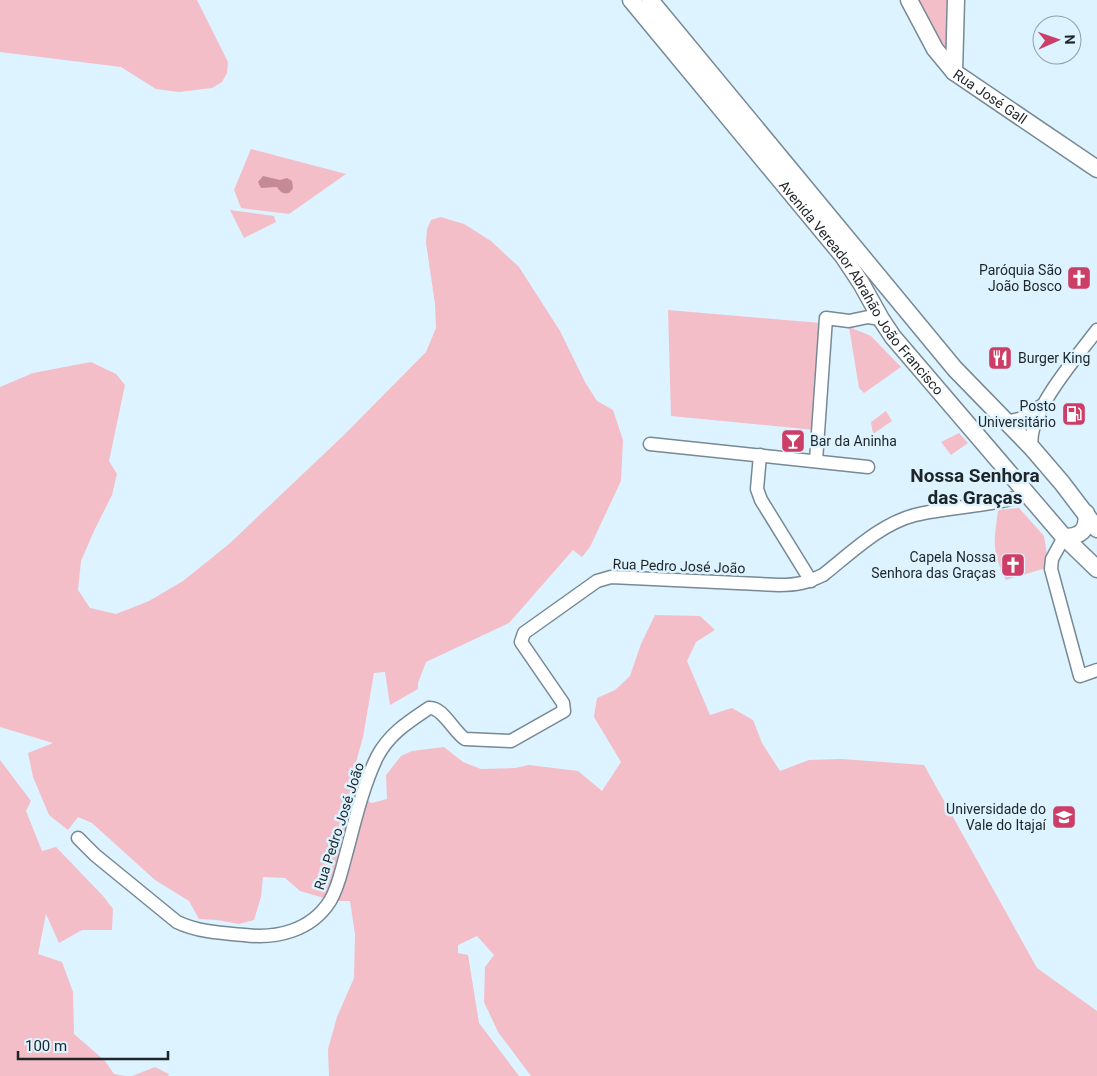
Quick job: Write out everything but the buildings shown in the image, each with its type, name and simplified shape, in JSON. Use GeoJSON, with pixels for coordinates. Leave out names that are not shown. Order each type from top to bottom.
{"type":"FeatureCollection","features":[{"type":"Feature","properties":{"kind":"main road","name":"Avenida Vereador Abrahão João Francisco"},"geometry":{"type":"LineString","coordinates":[[631,0],[843,256],[881,319],[899,344],[1064,537],[1097,570]]}},
{"type":"Feature","properties":{"kind":"main road","name":"Avenida Vereador Abrahão João Francisco"},"geometry":{"type":"LineString","coordinates":[[650,0],[955,369],[1092,512],[1097,529]]}},
{"type":"Feature","properties":{"kind":"main road","name":"Rua José Gall"},"geometry":{"type":"LineString","coordinates":[[909,0],[935,49],[954,72],[1097,169]]}},
{"type":"Feature","properties":{"kind":"main road"},"geometry":{"type":"LineString","coordinates":[[954,72],[956,0]]}},
{"type":"Feature","properties":{"kind":"main road"},"geometry":{"type":"LineString","coordinates":[[881,319],[914,319]]}},
{"type":"Feature","properties":{"kind":"main road"},"geometry":{"type":"LineString","coordinates":[[1064,537],[1076,536],[1082,533],[1092,512]]}},
{"type":"Feature","properties":{"kind":"street"},"geometry":{"type":"LineString","coordinates":[[816,461],[826,318],[849,321],[868,317],[881,319]]}},
{"type":"Feature","properties":{"kind":"street"},"geometry":{"type":"LineString","coordinates":[[1006,422],[1030,414],[1042,404],[1097,330]]}},
{"type":"Feature","properties":{"kind":"street"},"geometry":{"type":"LineString","coordinates":[[1032,448],[1030,437],[1042,404]]}},
{"type":"Feature","properties":{"kind":"street"},"geometry":{"type":"LineString","coordinates":[[650,444],[868,467]]}},
{"type":"Feature","properties":{"kind":"street"},"geometry":{"type":"LineString","coordinates":[[760,455],[758,490],[761,500],[811,582]]}},
{"type":"Feature","properties":{"kind":"street","name":"Rua Pedro José João"},"geometry":{"type":"LineString","coordinates":[[78,838],[95,855],[177,922],[190,928],[216,932],[261,937],[281,935],[308,922],[321,912],[330,901],[339,878],[369,777],[377,757],[395,731],[433,707],[465,739],[512,741],[564,711],[563,703],[521,642],[522,638],[524,633],[597,581],[612,577],[779,586],[800,585],[811,582],[823,575],[888,525],[913,515],[995,502],[1027,494]]}},
{"type":"Feature","properties":{"kind":"street"},"geometry":{"type":"LineString","coordinates":[[1064,537],[1052,559],[1051,569],[1080,676],[1097,670]]}},
{"type":"Feature","properties":{"kind":"shaded area"},"geometry":{"type":"Polygon","coordinates":[[[0,0],[197,0],[228,62],[227,73],[222,82],[212,88],[179,92],[156,89],[121,67],[0,52],[0,0]]]}},
{"type":"Feature","properties":{"kind":"shaded area"},"geometry":{"type":"Polygon","coordinates":[[[919,0],[952,0],[947,49],[937,35],[919,0]]]}},
{"type":"Feature","properties":{"kind":"shaded area"},"geometry":{"type":"Polygon","coordinates":[[[251,149],[346,174],[289,214],[241,208],[234,190],[251,149]]]}},
{"type":"Feature","properties":{"kind":"shaded area"},"geometry":{"type":"Polygon","coordinates":[[[263,176],[280,180],[287,178],[292,181],[293,188],[285,194],[277,187],[261,188],[258,182],[263,176]]]}},
{"type":"Feature","properties":{"kind":"shaded area"},"geometry":{"type":"Polygon","coordinates":[[[230,210],[274,216],[276,222],[244,238],[230,210]]]}},
{"type":"Feature","properties":{"kind":"shaded area"},"geometry":{"type":"Polygon","coordinates":[[[441,217],[464,224],[491,241],[519,267],[560,331],[585,382],[597,401],[613,410],[623,440],[621,481],[590,547],[582,557],[573,550],[509,623],[426,662],[418,683],[418,689],[390,705],[385,672],[374,673],[363,737],[356,762],[357,795],[372,803],[387,799],[386,775],[401,756],[412,751],[444,747],[463,762],[481,769],[515,768],[529,765],[578,771],[602,791],[621,762],[594,717],[597,698],[615,690],[630,676],[641,644],[655,615],[700,616],[715,630],[696,642],[687,661],[710,715],[732,708],[753,720],[762,743],[780,771],[809,760],[841,759],[924,765],[1037,968],[1097,1011],[1097,1076],[531,1076],[498,1032],[484,1002],[485,967],[494,955],[477,936],[458,945],[458,953],[468,955],[479,1023],[519,1076],[329,1076],[328,1049],[337,1017],[354,978],[355,934],[350,901],[334,901],[300,891],[285,878],[263,877],[261,897],[254,920],[239,924],[199,919],[189,901],[155,880],[92,823],[78,817],[68,830],[49,815],[33,777],[28,753],[53,743],[0,727],[0,387],[33,373],[91,362],[116,374],[125,385],[109,461],[117,474],[112,495],[81,561],[78,590],[90,608],[116,614],[149,601],[183,581],[229,544],[344,435],[426,352],[436,328],[435,304],[426,243],[427,229],[431,220],[441,217]]]}},
{"type":"Feature","properties":{"kind":"shaded area"},"geometry":{"type":"Polygon","coordinates":[[[668,310],[821,323],[815,430],[671,416],[668,310]]]}},
{"type":"Feature","properties":{"kind":"shaded area"},"geometry":{"type":"Polygon","coordinates":[[[849,327],[871,336],[901,367],[864,393],[859,388],[849,327]]]}},
{"type":"Feature","properties":{"kind":"shaded area"},"geometry":{"type":"Polygon","coordinates":[[[886,411],[892,421],[873,434],[871,422],[886,411]]]}},
{"type":"Feature","properties":{"kind":"shaded area"},"geometry":{"type":"Polygon","coordinates":[[[959,433],[968,443],[951,455],[941,442],[959,433]]]}},
{"type":"Feature","properties":{"kind":"shaded area"},"geometry":{"type":"Polygon","coordinates":[[[1019,508],[1044,536],[1049,567],[1006,580],[998,561],[995,546],[998,510],[1019,508]]]}},
{"type":"Feature","properties":{"kind":"shaded area"},"geometry":{"type":"Polygon","coordinates":[[[0,760],[31,801],[26,811],[42,851],[56,847],[113,909],[112,930],[82,930],[59,943],[46,914],[38,954],[62,962],[73,992],[74,1034],[105,1061],[114,1074],[126,1076],[0,1076],[0,760]]]}},
{"type":"Feature","properties":{"kind":"shaded area"},"geometry":{"type":"Polygon","coordinates":[[[155,1067],[169,1074],[168,1076],[132,1076],[155,1067]]]}},
{"type":"Feature","properties":{"kind":"place","name":"Paróquia São João Bosco"},"geometry":{"type":"Point","coordinates":[1079,278]}},
{"type":"Feature","properties":{"kind":"place","name":"Burger King"},"geometry":{"type":"Point","coordinates":[1000,358]}},
{"type":"Feature","properties":{"kind":"place","name":"Posto Universitário"},"geometry":{"type":"Point","coordinates":[1074,414]}},
{"type":"Feature","properties":{"kind":"place","name":"Bar da Aninha"},"geometry":{"type":"Point","coordinates":[793,441]}},
{"type":"Feature","properties":{"kind":"place","name":"Capela Nossa Senhora das Graças"},"geometry":{"type":"Point","coordinates":[1013,565]}},
{"type":"Feature","properties":{"kind":"place","name":"Universidade do Vale do Itajaí"},"geometry":{"type":"Point","coordinates":[1064,817]}},
{"type":"Feature","properties":{"kind":"district","name":"Nossa Senhora das Graças"},"geometry":{"type":"Point","coordinates":[975,486]}}]}
